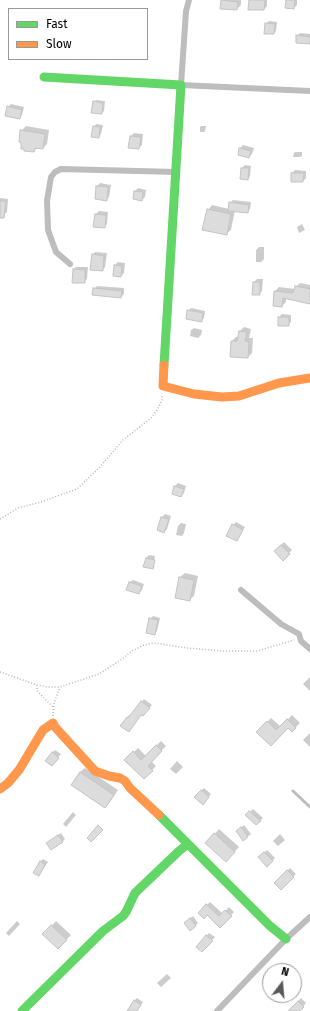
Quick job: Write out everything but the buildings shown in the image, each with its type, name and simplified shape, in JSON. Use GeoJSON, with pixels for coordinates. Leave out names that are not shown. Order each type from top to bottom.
{"type":"FeatureCollection","features":[{"type":"Feature","properties":{"kind":"street"},"geometry":{"type":"LineString","coordinates":[[189,0],[186,11],[181,85],[163,386],[194,394],[222,397],[239,396],[279,383],[310,378]]}},
{"type":"Feature","properties":{"kind":"street"},"geometry":{"type":"LineString","coordinates":[[44,76],[181,85],[310,91]]}},
{"type":"Feature","properties":{"kind":"street"},"geometry":{"type":"LineString","coordinates":[[70,264],[56,252],[48,230],[47,201],[51,177],[55,172],[61,169],[176,172]]}},
{"type":"Feature","properties":{"kind":"street"},"geometry":{"type":"LineString","coordinates":[[241,590],[281,624],[299,634],[301,641],[310,649]]}},
{"type":"Feature","properties":{"kind":"street"},"geometry":{"type":"LineString","coordinates":[[0,789],[19,770],[43,730],[53,723],[95,771],[120,778],[125,781],[130,788],[269,925],[286,939]]}},
{"type":"Feature","properties":{"kind":"street"},"geometry":{"type":"LineString","coordinates":[[22,1011],[102,931],[123,916],[135,893],[188,844]]}},
{"type":"Feature","properties":{"kind":"street"},"geometry":{"type":"LineString","coordinates":[[217,1011],[286,939],[310,917]]}},
{"type":"Feature","properties":{"kind":"lane"},"geometry":{"type":"LineString","coordinates":[[293,791],[310,807]]}},
{"type":"Feature","properties":{"kind":"path"},"geometry":{"type":"LineString","coordinates":[[0,519],[18,508],[42,502],[77,489],[99,468],[123,440],[151,418],[162,400],[163,386]]}},
{"type":"Feature","properties":{"kind":"path"},"geometry":{"type":"LineString","coordinates":[[0,672],[37,685],[60,687],[98,674],[122,659],[132,650],[154,643],[222,651],[251,651],[296,640],[301,641]]}},
{"type":"Feature","properties":{"kind":"path"},"geometry":{"type":"LineString","coordinates":[[37,685],[37,690],[54,708],[54,703],[60,687]]}},
{"type":"Feature","properties":{"kind":"traffic: fast"},"geometry":{"type":"LineString","coordinates":[[44,77],[181,85],[164,365]]}},
{"type":"Feature","properties":{"kind":"traffic: fast"},"geometry":{"type":"LineString","coordinates":[[159,815],[269,925],[286,939]]}},
{"type":"Feature","properties":{"kind":"traffic: fast"},"geometry":{"type":"LineString","coordinates":[[22,1011],[103,931],[123,916],[135,893],[188,844]]}},
{"type":"Feature","properties":{"kind":"traffic: slow"},"geometry":{"type":"LineString","coordinates":[[164,365],[163,386],[194,394],[222,397],[239,396],[279,383],[310,378]]}},
{"type":"Feature","properties":{"kind":"traffic: slow"},"geometry":{"type":"LineString","coordinates":[[0,789],[8,783],[19,770],[43,730],[53,723],[95,771],[120,778],[125,781],[130,788],[159,815]]}}]}
